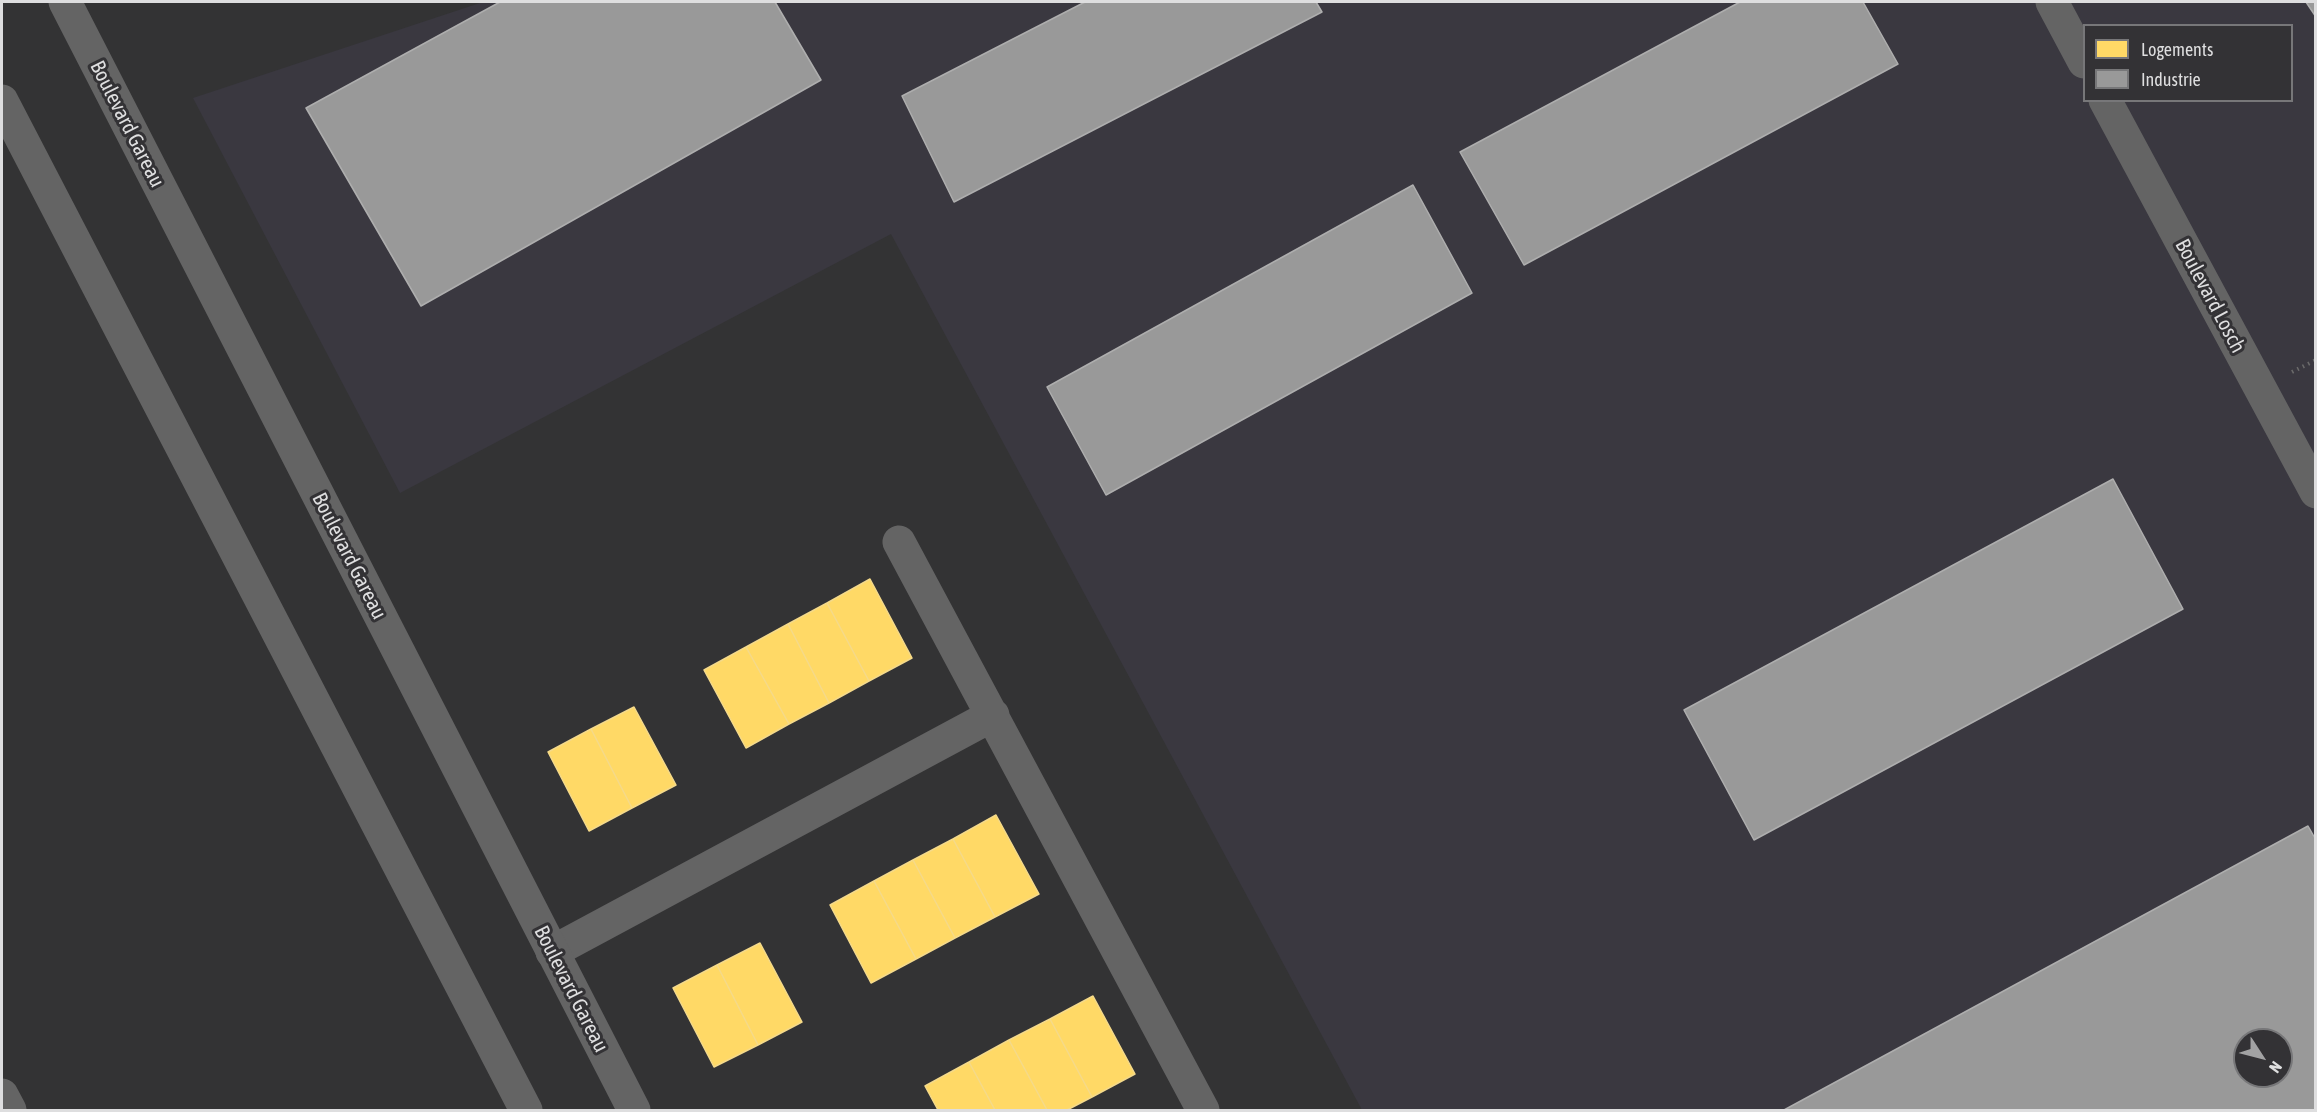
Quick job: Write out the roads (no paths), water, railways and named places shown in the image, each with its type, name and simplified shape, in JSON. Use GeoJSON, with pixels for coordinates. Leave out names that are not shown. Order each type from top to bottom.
{"type":"FeatureCollection","features":[{"type":"Feature","properties":{"kind":"street","name":"Boulevard Gareau"},"geometry":{"type":"LineString","coordinates":[[65,2],[634,1110]]}},
{"type":"Feature","properties":{"kind":"street"},"geometry":{"type":"LineString","coordinates":[[2052,2],[2083,58]]}},
{"type":"Feature","properties":{"kind":"street"},"geometry":{"type":"LineString","coordinates":[[2,102],[526,1110]]}},
{"type":"Feature","properties":{"kind":"street","name":"Boulevard Losch"},"geometry":{"type":"LineString","coordinates":[[2106,102],[2316,492]]}},
{"type":"Feature","properties":{"kind":"street"},"geometry":{"type":"LineString","coordinates":[[899,542],[1203,1110]]}},
{"type":"Feature","properties":{"kind":"street"},"geometry":{"type":"LineString","coordinates":[[552,952],[993,716]]}},
{"type":"Feature","properties":{"kind":"street"},"geometry":{"type":"LineString","coordinates":[[2,1095],[10,1110]]}}]}
